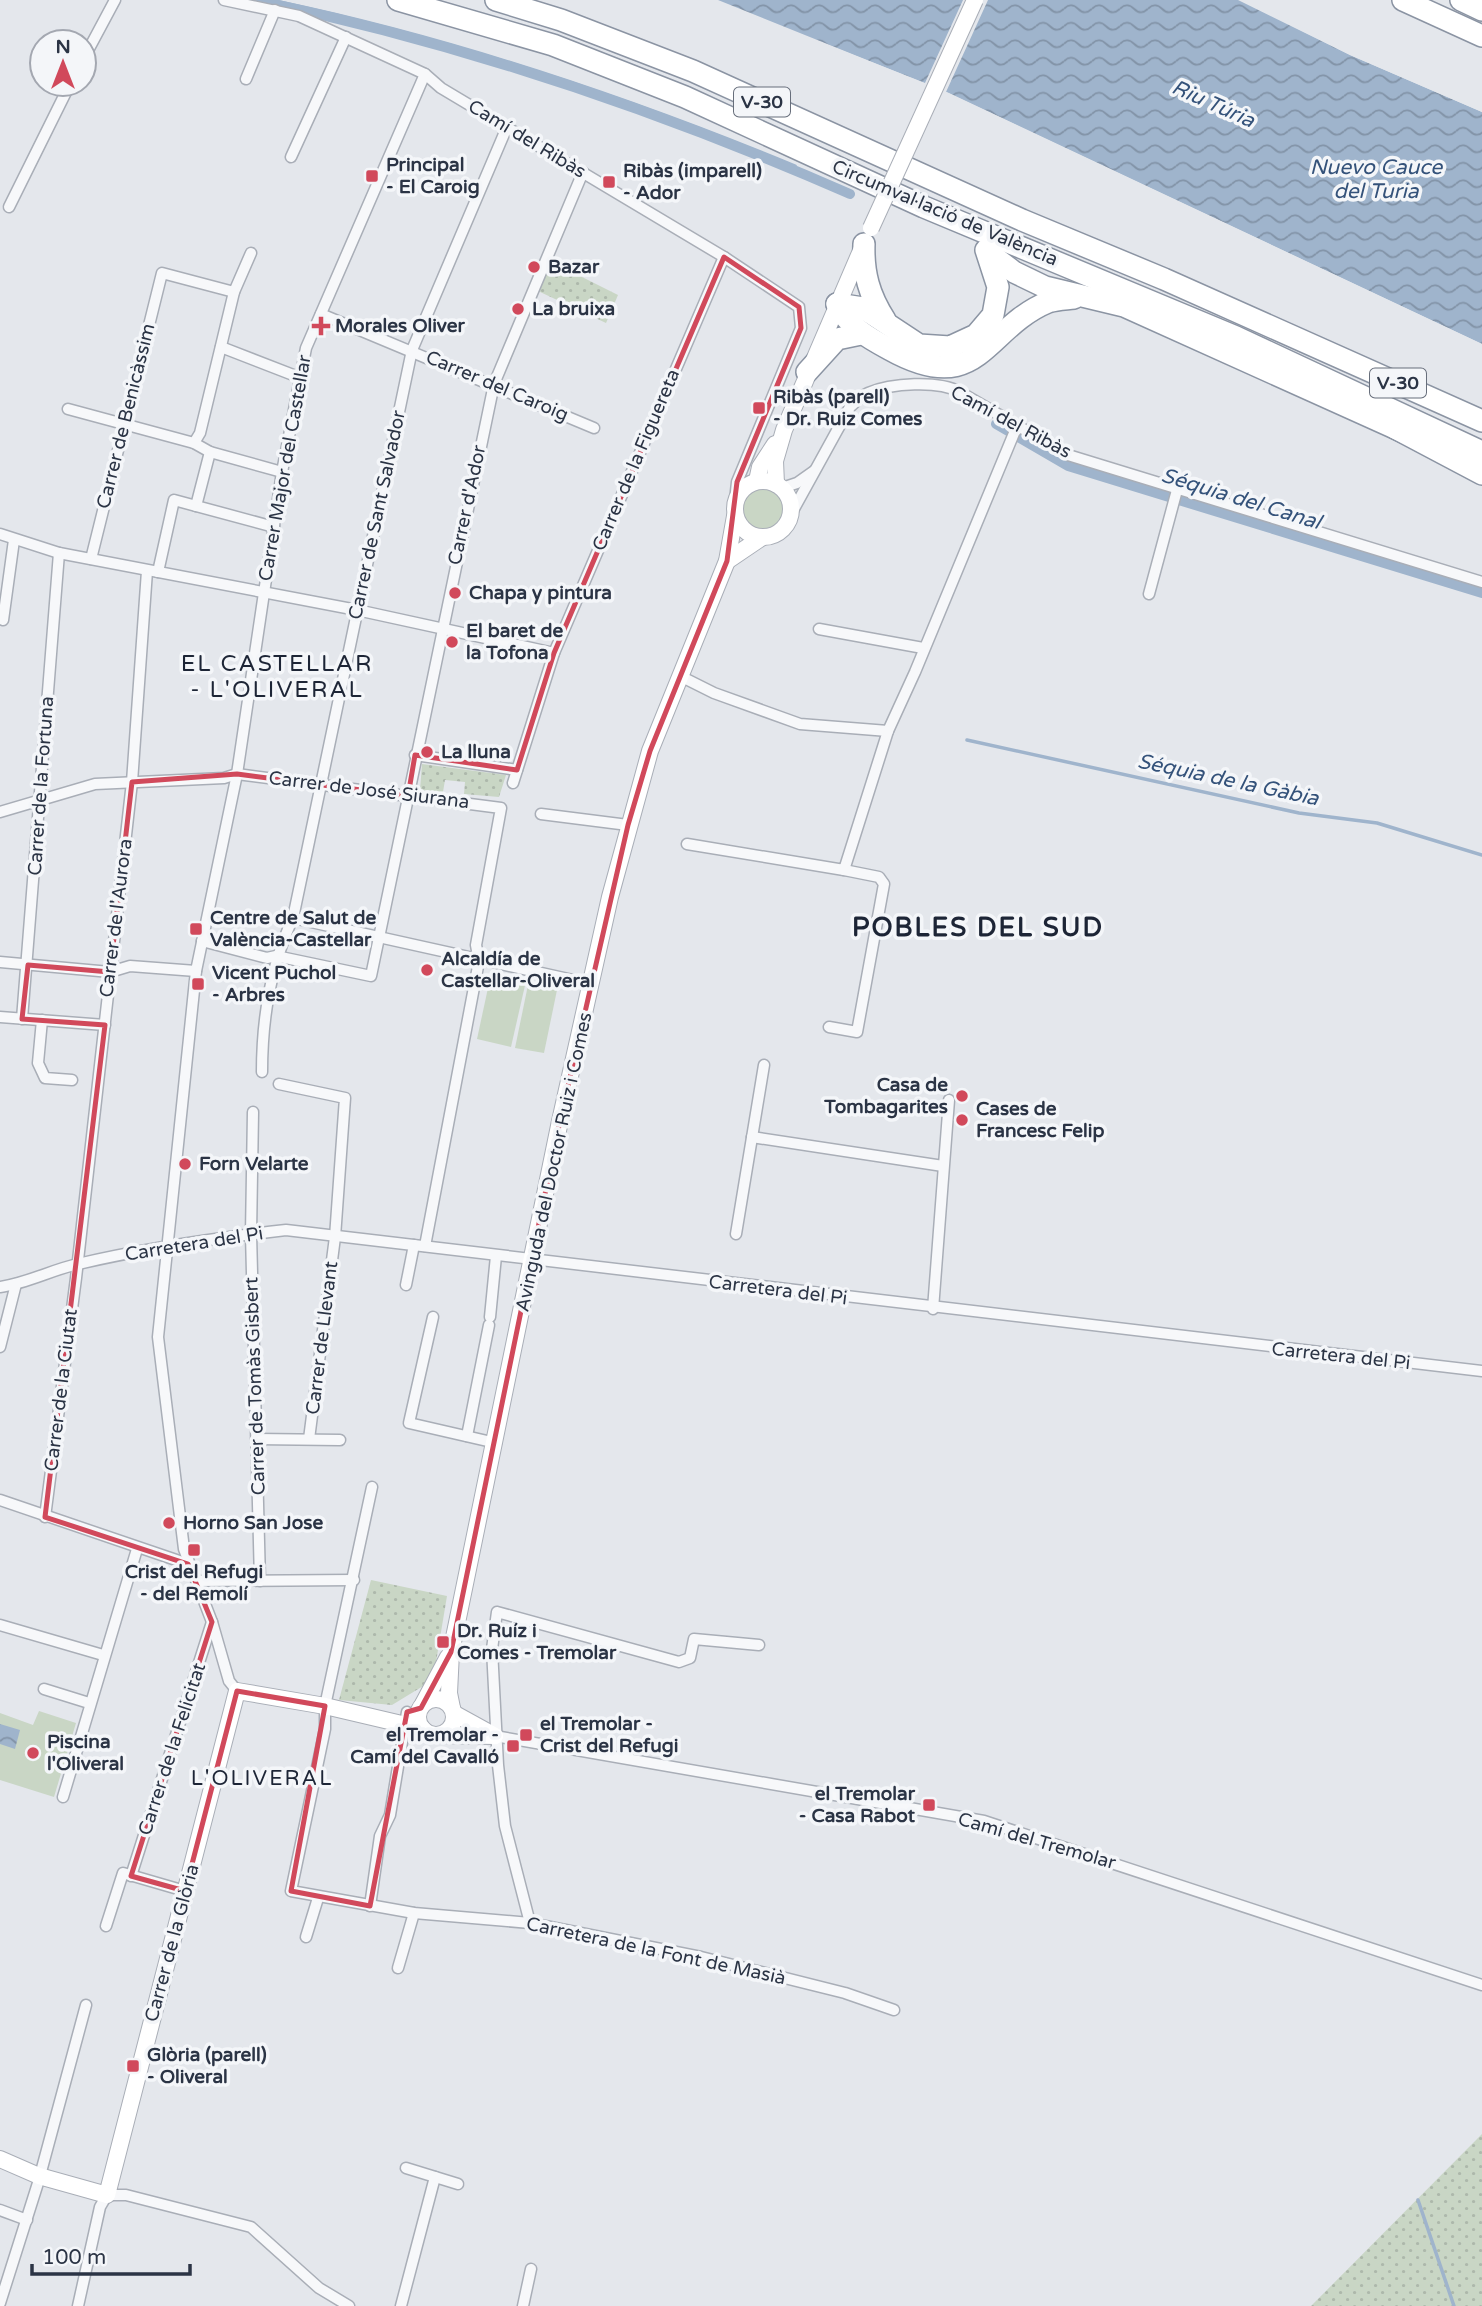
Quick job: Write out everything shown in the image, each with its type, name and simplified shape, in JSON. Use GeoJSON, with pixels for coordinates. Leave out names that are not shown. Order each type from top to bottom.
{"type":"FeatureCollection","features":[{"type":"Feature","properties":{"kind":"highway","name":"Circumval·lació de València"},"geometry":{"type":"LineString","coordinates":[[398,0],[553,45],[673,92],[924,207],[1236,337],[1482,452]]}},
{"type":"Feature","properties":{"kind":"highway","name":"Circumval·lació de València"},"geometry":{"type":"LineString","coordinates":[[496,0],[561,20],[693,71],[1022,220],[1164,279],[1482,421]]}},
{"type":"Feature","properties":{"kind":"highway"},"geometry":{"type":"LineString","coordinates":[[1403,0],[1482,36]]}},
{"type":"Feature","properties":{"kind":"highway"},"geometry":{"type":"LineString","coordinates":[[1461,0],[1482,10]]}},
{"type":"Feature","properties":{"kind":"highway"},"geometry":{"type":"LineString","coordinates":[[924,207],[1014,272],[1045,287],[1124,306],[1482,467]]}},
{"type":"Feature","properties":{"kind":"highway"},"geometry":{"type":"LineString","coordinates":[[868,236],[863,263],[871,298],[888,324]]}},
{"type":"Feature","properties":{"kind":"highway"},"geometry":{"type":"LineString","coordinates":[[837,304],[863,308],[919,345],[950,347],[976,335],[993,315],[998,287],[989,253]]}},
{"type":"Feature","properties":{"kind":"highway"},"geometry":{"type":"LineString","coordinates":[[837,304],[845,320],[861,334],[914,363],[952,367],[983,354],[1027,313],[1050,301],[1087,296]]}},
{"type":"Feature","properties":{"kind":"highway"},"geometry":{"type":"LineString","coordinates":[[807,372],[837,339],[861,334]]}},
{"type":"Feature","properties":{"kind":"highway"},"geometry":{"type":"LineString","coordinates":[[1314,347],[1482,443]]}},
{"type":"Feature","properties":{"kind":"highway"},"geometry":{"type":"LineString","coordinates":[[1395,428],[1482,474]]}},
{"type":"Feature","properties":{"kind":"street"},"geometry":{"type":"LineString","coordinates":[[98,33],[116,0]]}},
{"type":"Feature","properties":{"kind":"street","name":"Camí del Ribàs"},"geometry":{"type":"LineString","coordinates":[[224,0],[299,16],[425,74],[441,88],[724,257],[791,301],[802,313],[802,328],[737,482],[735,509]]}},
{"type":"Feature","properties":{"kind":"street"},"geometry":{"type":"LineString","coordinates":[[761,537],[748,533],[735,509],[743,489],[756,481],[760,467],[779,437],[975,0]]}},
{"type":"Feature","properties":{"kind":"street"},"geometry":{"type":"LineString","coordinates":[[246,79],[275,10]]}},
{"type":"Feature","properties":{"kind":"street"},"geometry":{"type":"LineString","coordinates":[[291,158],[346,37]]}},
{"type":"Feature","properties":{"kind":"street","name":"Carrer Major del Castellar"},"geometry":{"type":"LineString","coordinates":[[188,1564],[158,1337],[195,971],[237,774],[282,472],[306,348],[425,74]]}},
{"type":"Feature","properties":{"kind":"street"},"geometry":{"type":"LineString","coordinates":[[9,207],[63,98]]}},
{"type":"Feature","properties":{"kind":"street","name":"Carrer de Sant Salvador"},"geometry":{"type":"LineString","coordinates":[[262,1072],[262,1033],[276,956],[293,918],[412,350],[507,127]]}},
{"type":"Feature","properties":{"kind":"street","name":"Carrer d'Ador"},"geometry":{"type":"LineString","coordinates":[[276,956],[371,976],[494,384],[583,172]]}},
{"type":"Feature","properties":{"kind":"street"},"geometry":{"type":"LineString","coordinates":[[194,443],[200,433],[234,292],[251,253]]}},
{"type":"Feature","properties":{"kind":"street","name":"Carrer de la Figuereta"},"geometry":{"type":"LineString","coordinates":[[513,783],[554,653],[724,257]]}},
{"type":"Feature","properties":{"kind":"street","name":"Carrer de Benicàssim"},"geometry":{"type":"LineString","coordinates":[[91,559],[162,273],[234,292]]}},
{"type":"Feature","properties":{"kind":"street","name":"Carrer del Caroig"},"geometry":{"type":"LineString","coordinates":[[321,314],[594,428]]}},
{"type":"Feature","properties":{"kind":"street"},"geometry":{"type":"LineString","coordinates":[[221,347],[301,378]]}},
{"type":"Feature","properties":{"kind":"street","name":"Camí del Ribàs"},"geometry":{"type":"LineString","coordinates":[[790,516],[817,470],[840,421],[850,407],[865,394],[884,388],[951,387],[1068,455],[1482,582]]}},
{"type":"Feature","properties":{"kind":"street"},"geometry":{"type":"LineString","coordinates":[[68,409],[194,443],[210,452],[282,472]]}},
{"type":"Feature","properties":{"kind":"street"},"geometry":{"type":"LineString","coordinates":[[844,870],[887,731],[1017,426]]}},
{"type":"Feature","properties":{"kind":"street"},"geometry":{"type":"LineString","coordinates":[[756,434],[758,445],[764,448],[779,437]]}},
{"type":"Feature","properties":{"kind":"street","name":"Camí del Ribàs"},"geometry":{"type":"LineString","coordinates":[[756,434],[756,481]]}},
{"type":"Feature","properties":{"kind":"street"},"geometry":{"type":"LineString","coordinates":[[727,561],[761,537],[776,534],[790,516],[790,501],[779,486],[775,461],[779,437]]}},
{"type":"Feature","properties":{"kind":"street"},"geometry":{"type":"LineString","coordinates":[[210,452],[196,506],[274,527]]}},
{"type":"Feature","properties":{"kind":"street"},"geometry":{"type":"LineString","coordinates":[[756,481],[779,486],[797,483],[817,470]]}},
{"type":"Feature","properties":{"kind":"street"},"geometry":{"type":"LineString","coordinates":[[1149,594],[1177,490]]}},
{"type":"Feature","properties":{"kind":"street","name":"Carrer de l'Aurora"},"geometry":{"type":"LineString","coordinates":[[75,1264],[132,782],[153,571],[174,500],[196,506]]}},
{"type":"Feature","properties":{"kind":"street","name":"Avinguda del Doctor Ruiz i Comes"},"geometry":{"type":"LineString","coordinates":[[453,1711],[449,1693],[451,1652],[591,984],[628,825],[650,751],[727,561],[735,509]]}},
{"type":"Feature","properties":{"kind":"street"},"geometry":{"type":"LineString","coordinates":[[0,534],[59,553],[357,610],[554,653]]}},
{"type":"Feature","properties":{"kind":"street"},"geometry":{"type":"LineString","coordinates":[[4,620],[14,540]]}},
{"type":"Feature","properties":{"kind":"street","name":"Carrer de la Fortuna"},"geometry":{"type":"LineString","coordinates":[[22,1018],[59,553]]}},
{"type":"Feature","properties":{"kind":"street"},"geometry":{"type":"LineString","coordinates":[[819,629],[923,648]]}},
{"type":"Feature","properties":{"kind":"street"},"geometry":{"type":"LineString","coordinates":[[680,676],[714,694],[800,724],[887,731]]}},
{"type":"Feature","properties":{"kind":"street"},"geometry":{"type":"LineString","coordinates":[[415,755],[517,770]]}},
{"type":"Feature","properties":{"kind":"street","name":"Carrer de José Siurana"},"geometry":{"type":"LineString","coordinates":[[0,812],[39,803],[95,784],[223,778],[237,774],[321,782],[501,808],[476,946],[478,961]]}},
{"type":"Feature","properties":{"kind":"street"},"geometry":{"type":"LineString","coordinates":[[541,814],[628,825]]}},
{"type":"Feature","properties":{"kind":"street"},"geometry":{"type":"LineString","coordinates":[[687,844],[880,877],[884,884],[857,1032],[828,1027]]}},
{"type":"Feature","properties":{"kind":"street"},"geometry":{"type":"LineString","coordinates":[[293,918],[591,984]]}},
{"type":"Feature","properties":{"kind":"street"},"geometry":{"type":"LineString","coordinates":[[202,941],[267,958],[276,956]]}},
{"type":"Feature","properties":{"kind":"street"},"geometry":{"type":"LineString","coordinates":[[406,1285],[419,1246],[478,961]]}},
{"type":"Feature","properties":{"kind":"street"},"geometry":{"type":"LineString","coordinates":[[0,962],[110,972],[130,966],[195,971]]}},
{"type":"Feature","properties":{"kind":"street"},"geometry":{"type":"LineString","coordinates":[[0,1017],[104,1025]]}},
{"type":"Feature","properties":{"kind":"street"},"geometry":{"type":"LineString","coordinates":[[42,1020],[38,1063],[45,1078],[72,1080]]}},
{"type":"Feature","properties":{"kind":"street"},"geometry":{"type":"LineString","coordinates":[[736,1234],[764,1065]]}},
{"type":"Feature","properties":{"kind":"street","name":"Carrer de Llevant"},"geometry":{"type":"LineString","coordinates":[[279,1084],[345,1098],[335,1237],[310,1438]]}},
{"type":"Feature","properties":{"kind":"street"},"geometry":{"type":"LineString","coordinates":[[933,1309],[949,1100]]}},
{"type":"Feature","properties":{"kind":"street","name":"Carrer de Tomàs Gisbert"},"geometry":{"type":"LineString","coordinates":[[253,1112],[251,1234],[260,1581]]}},
{"type":"Feature","properties":{"kind":"street"},"geometry":{"type":"LineString","coordinates":[[752,1137],[943,1166]]}},
{"type":"Feature","properties":{"kind":"street","name":"Carretera del Pi"},"geometry":{"type":"LineString","coordinates":[[0,1287],[75,1264],[286,1230],[933,1309],[1482,1371]]}},
{"type":"Feature","properties":{"kind":"street","name":"Avinguda del Doctor Ruiz i Comes"},"geometry":{"type":"LineString","coordinates":[[467,1436],[490,1321],[496,1256]]}},
{"type":"Feature","properties":{"kind":"street","name":"Carrer de la Ciutat"},"geometry":{"type":"LineString","coordinates":[[45,1517],[76,1278],[75,1264]]}},
{"type":"Feature","properties":{"kind":"street"},"geometry":{"type":"LineString","coordinates":[[0,1347],[16,1284]]}},
{"type":"Feature","properties":{"kind":"street"},"geometry":{"type":"LineString","coordinates":[[433,1317],[409,1423],[496,1443]]}},
{"type":"Feature","properties":{"kind":"street"},"geometry":{"type":"LineString","coordinates":[[256,1439],[340,1440]]}},
{"type":"Feature","properties":{"kind":"street"},"geometry":{"type":"LineString","coordinates":[[325,1706],[372,1487]]}},
{"type":"Feature","properties":{"kind":"street"},"geometry":{"type":"LineString","coordinates":[[0,1500],[137,1549],[188,1564],[212,1622],[229,1681],[237,1691],[379,1718],[412,1716],[442,1699],[453,1711],[452,1727],[441,1735]]}},
{"type":"Feature","properties":{"kind":"street"},"geometry":{"type":"LineString","coordinates":[[63,1797],[103,1655],[137,1549]]}},
{"type":"Feature","properties":{"kind":"street"},"geometry":{"type":"LineString","coordinates":[[197,1581],[354,1580]]}},
{"type":"Feature","properties":{"kind":"street"},"geometry":{"type":"LineString","coordinates":[[530,1923],[505,1826],[495,1736],[492,1650],[497,1612],[679,1662],[690,1658],[694,1639],[759,1645]]}},
{"type":"Feature","properties":{"kind":"street","name":"Carrer de la Felicitat"},"geometry":{"type":"LineString","coordinates":[[106,1926],[127,1875],[212,1622]]}},
{"type":"Feature","properties":{"kind":"street"},"geometry":{"type":"LineString","coordinates":[[0,1625],[103,1655]]}},
{"type":"Feature","properties":{"kind":"street","name":"Avinguda del Doctor Ruiz i Comes"},"geometry":{"type":"LineString","coordinates":[[370,1906],[380,1836],[390,1815],[412,1716],[451,1652]]}},
{"type":"Feature","properties":{"kind":"street"},"geometry":{"type":"LineString","coordinates":[[44,1689],[89,1703]]}},
{"type":"Feature","properties":{"kind":"street","name":"Carrer de la Glòria"},"geometry":{"type":"LineString","coordinates":[[107,2195],[237,1691]]}},
{"type":"Feature","properties":{"kind":"street","name":"Carretera de la Font de Masià"},"geometry":{"type":"LineString","coordinates":[[325,1706],[325,1729],[291,1891],[318,1898],[414,1913],[530,1923],[714,1960],[845,1993],[894,2010]]}},
{"type":"Feature","properties":{"kind":"street","name":"Camí del Tremolar"},"geometry":{"type":"LineString","coordinates":[[453,1711],[495,1736]]}},
{"type":"Feature","properties":{"kind":"street","name":"Camí del Tremolar"},"geometry":{"type":"LineString","coordinates":[[412,1716],[418,1717],[423,1729],[434,1735],[495,1736],[984,1821],[1482,1984]]}},
{"type":"Feature","properties":{"kind":"street"},"geometry":{"type":"LineString","coordinates":[[127,1875],[185,1891]]}},
{"type":"Feature","properties":{"kind":"street"},"geometry":{"type":"LineString","coordinates":[[306,1937],[318,1898]]}},
{"type":"Feature","properties":{"kind":"street"},"geometry":{"type":"LineString","coordinates":[[398,1968],[414,1913]]}},
{"type":"Feature","properties":{"kind":"street"},"geometry":{"type":"LineString","coordinates":[[0,2303],[27,2220],[86,2005]]}},
{"type":"Feature","properties":{"kind":"street"},"geometry":{"type":"LineString","coordinates":[[0,2159],[39,2176],[107,2195],[126,2194],[251,2227],[319,2288],[349,2306]]}},
{"type":"Feature","properties":{"kind":"street"},"geometry":{"type":"LineString","coordinates":[[406,2168],[458,2184]]}},
{"type":"Feature","properties":{"kind":"street"},"geometry":{"type":"LineString","coordinates":[[401,2306],[435,2177]]}},
{"type":"Feature","properties":{"kind":"street"},"geometry":{"type":"LineString","coordinates":[[78,2306],[100,2207],[107,2195]]}},
{"type":"Feature","properties":{"kind":"street"},"geometry":{"type":"LineString","coordinates":[[0,2210],[27,2220]]}},
{"type":"Feature","properties":{"kind":"street"},"geometry":{"type":"LineString","coordinates":[[523,2306],[531,2269]]}},
{"type":"Feature","properties":{"kind":"highlighted area"},"geometry":{"type":"Polygon","coordinates":[[[724,257],[799,307],[801,328],[737,482],[727,561],[650,751],[628,825],[560,1121],[451,1652],[421,1708],[407,1712],[370,1906],[291,1891],[325,1706],[237,1691],[185,1891],[131,1876],[212,1622],[197,1581],[188,1564],[45,1517],[105,1025],[22,1019],[28,965],[110,972],[132,782],[237,774],[408,796],[415,755],[517,770],[554,653],[724,257]]]}},
{"type":"Feature","properties":{"kind":"green space"},"geometry":{"type":"Polygon","coordinates":[[[548,260],[618,295],[606,323],[538,291],[548,260]]]}},
{"type":"Feature","properties":{"kind":"green space"},"geometry":{"type":"Polygon","coordinates":[[[762,488],[777,494],[783,509],[777,524],[762,530],[747,524],[741,509],[747,494],[762,488]]]}},
{"type":"Feature","properties":{"kind":"green space"},"geometry":{"type":"Polygon","coordinates":[[[422,764],[506,775],[499,797],[464,794],[465,782],[445,780],[443,792],[420,790],[422,764]]]}},
{"type":"Feature","properties":{"kind":"green space"},"geometry":{"type":"Polygon","coordinates":[[[491,974],[526,981],[511,1047],[477,1039],[491,974]]]}},
{"type":"Feature","properties":{"kind":"green space"},"geometry":{"type":"Polygon","coordinates":[[[528,985],[557,990],[544,1053],[515,1048],[528,985]]]}},
{"type":"Feature","properties":{"kind":"green space"},"geometry":{"type":"Polygon","coordinates":[[[371,1580],[447,1596],[433,1680],[392,1705],[339,1700],[371,1580]]]}},
{"type":"Feature","properties":{"kind":"green space","name":"Piscina l'Oliveral"},"geometry":{"type":"Polygon","coordinates":[[[39,1711],[76,1723],[54,1797],[0,1780],[0,1713],[33,1725],[39,1711]]]}},
{"type":"Feature","properties":{"kind":"green space"},"geometry":{"type":"Polygon","coordinates":[[[1482,2134],[1482,2306],[1311,2306],[1482,2134]]]}},
{"type":"Feature","properties":{"kind":"water","name":"Nuevo Cauce del Turia"},"geometry":{"type":"Polygon","coordinates":[[[718,0],[1241,0],[1350,55],[1482,112],[1482,344],[949,93],[718,0]]]}},
{"type":"Feature","properties":{"kind":"water"},"geometry":{"type":"Polygon","coordinates":[[[0,1724],[20,1730],[15,1749],[0,1744],[0,1724]]]}},
{"type":"Feature","properties":{"kind":"pier"},"geometry":{"type":"Polygon","coordinates":[[[714,0],[925,83],[963,0],[988,0],[946,92],[1482,344],[1482,347],[947,96],[714,0]]]}},
{"type":"Feature","properties":{"kind":"pier"},"geometry":{"type":"Polygon","coordinates":[[[1238,0],[1249,0],[1352,52],[1482,109],[1482,112],[1350,55],[1238,0]]]}},
{"type":"Feature","properties":{"kind":"waterway"},"geometry":{"type":"LineString","coordinates":[[255,0],[408,37],[558,82],[705,134],[850,194]]}},
{"type":"Feature","properties":{"kind":"waterway"},"geometry":{"type":"LineString","coordinates":[[270,0],[470,50],[602,92],[795,166]]}},
{"type":"Feature","properties":{"kind":"waterway","name":"Séquia del Canal"},"geometry":{"type":"LineString","coordinates":[[996,424],[1068,466],[1482,593]]}},
{"type":"Feature","properties":{"kind":"waterway","name":"Séquia de la Gàbia"},"geometry":{"type":"LineString","coordinates":[[967,740],[1299,813],[1377,823],[1482,855]]}},
{"type":"Feature","properties":{"kind":"waterway"},"geometry":{"type":"LineString","coordinates":[[1418,2200],[1454,2306]]}},
{"type":"Feature","properties":{"kind":"place","name":"Principal - El Caroig"},"geometry":{"type":"Point","coordinates":[372,176]}},
{"type":"Feature","properties":{"kind":"place","name":"Ribàs (imparell) - Ador"},"geometry":{"type":"Point","coordinates":[609,182]}},
{"type":"Feature","properties":{"kind":"place","name":"Bazar"},"geometry":{"type":"Point","coordinates":[534,267]}},
{"type":"Feature","properties":{"kind":"place","name":"La bruixa"},"geometry":{"type":"Point","coordinates":[518,309]}},
{"type":"Feature","properties":{"kind":"place","name":"Morales Oliver"},"geometry":{"type":"Point","coordinates":[321,326]}},
{"type":"Feature","properties":{"kind":"place","name":"Ribàs (parell) - Dr. Ruiz Comes"},"geometry":{"type":"Point","coordinates":[759,408]}},
{"type":"Feature","properties":{"kind":"place","name":"Chapa y pintura"},"geometry":{"type":"Point","coordinates":[455,593]}},
{"type":"Feature","properties":{"kind":"place","name":"El baret de la Tofona"},"geometry":{"type":"Point","coordinates":[452,642]}},
{"type":"Feature","properties":{"kind":"place","name":"La lluna"},"geometry":{"type":"Point","coordinates":[427,752]}},
{"type":"Feature","properties":{"kind":"place","name":"Centre de Salut de València-Castellar"},"geometry":{"type":"Point","coordinates":[196,929]}},
{"type":"Feature","properties":{"kind":"place","name":"Alcaldía de Castellar-Oliveral"},"geometry":{"type":"Point","coordinates":[427,970]}},
{"type":"Feature","properties":{"kind":"place","name":"Vicent Puchol - Arbres"},"geometry":{"type":"Point","coordinates":[198,984]}},
{"type":"Feature","properties":{"kind":"place","name":"Casa de Tombagarites"},"geometry":{"type":"Point","coordinates":[962,1096]}},
{"type":"Feature","properties":{"kind":"place","name":"Cases de Francesc Felip"},"geometry":{"type":"Point","coordinates":[962,1120]}},
{"type":"Feature","properties":{"kind":"place","name":"Forn Velarte"},"geometry":{"type":"Point","coordinates":[185,1164]}},
{"type":"Feature","properties":{"kind":"place","name":"Horno San Jose"},"geometry":{"type":"Point","coordinates":[169,1523]}},
{"type":"Feature","properties":{"kind":"place","name":"Crist del Refugi - del Remolí"},"geometry":{"type":"Point","coordinates":[194,1550]}},
{"type":"Feature","properties":{"kind":"place","name":"Dr. Ruíz i Comes - Tremolar"},"geometry":{"type":"Point","coordinates":[443,1642]}},
{"type":"Feature","properties":{"kind":"place","name":"el Tremolar - Crist del Refugi"},"geometry":{"type":"Point","coordinates":[526,1735]}},
{"type":"Feature","properties":{"kind":"place","name":"el Tremolar - Camí del Cavalló"},"geometry":{"type":"Point","coordinates":[513,1746]}},
{"type":"Feature","properties":{"kind":"place","name":"Piscina l'Oliveral"},"geometry":{"type":"Point","coordinates":[33,1753]}},
{"type":"Feature","properties":{"kind":"place","name":"el Tremolar - Casa Rabot"},"geometry":{"type":"Point","coordinates":[929,1805]}},
{"type":"Feature","properties":{"kind":"place","name":"Glòria (parell) - Oliveral"},"geometry":{"type":"Point","coordinates":[133,2066]}},
{"type":"Feature","properties":{"kind":"district","name":"EL CASTELLAR - L'OLIVERAL"},"geometry":{"type":"Point","coordinates":[277,677]}},
{"type":"Feature","properties":{"kind":"district","name":"POBLES DEL SUD"},"geometry":{"type":"Point","coordinates":[978,927]}},
{"type":"Feature","properties":{"kind":"district","name":"L'OLIVERAL"},"geometry":{"type":"Point","coordinates":[262,1778]}},
{"type":"Feature","properties":{"kind":"water label","name":"Riu Túria"},"geometry":{"type":"Point","coordinates":[1213,104]}}]}
